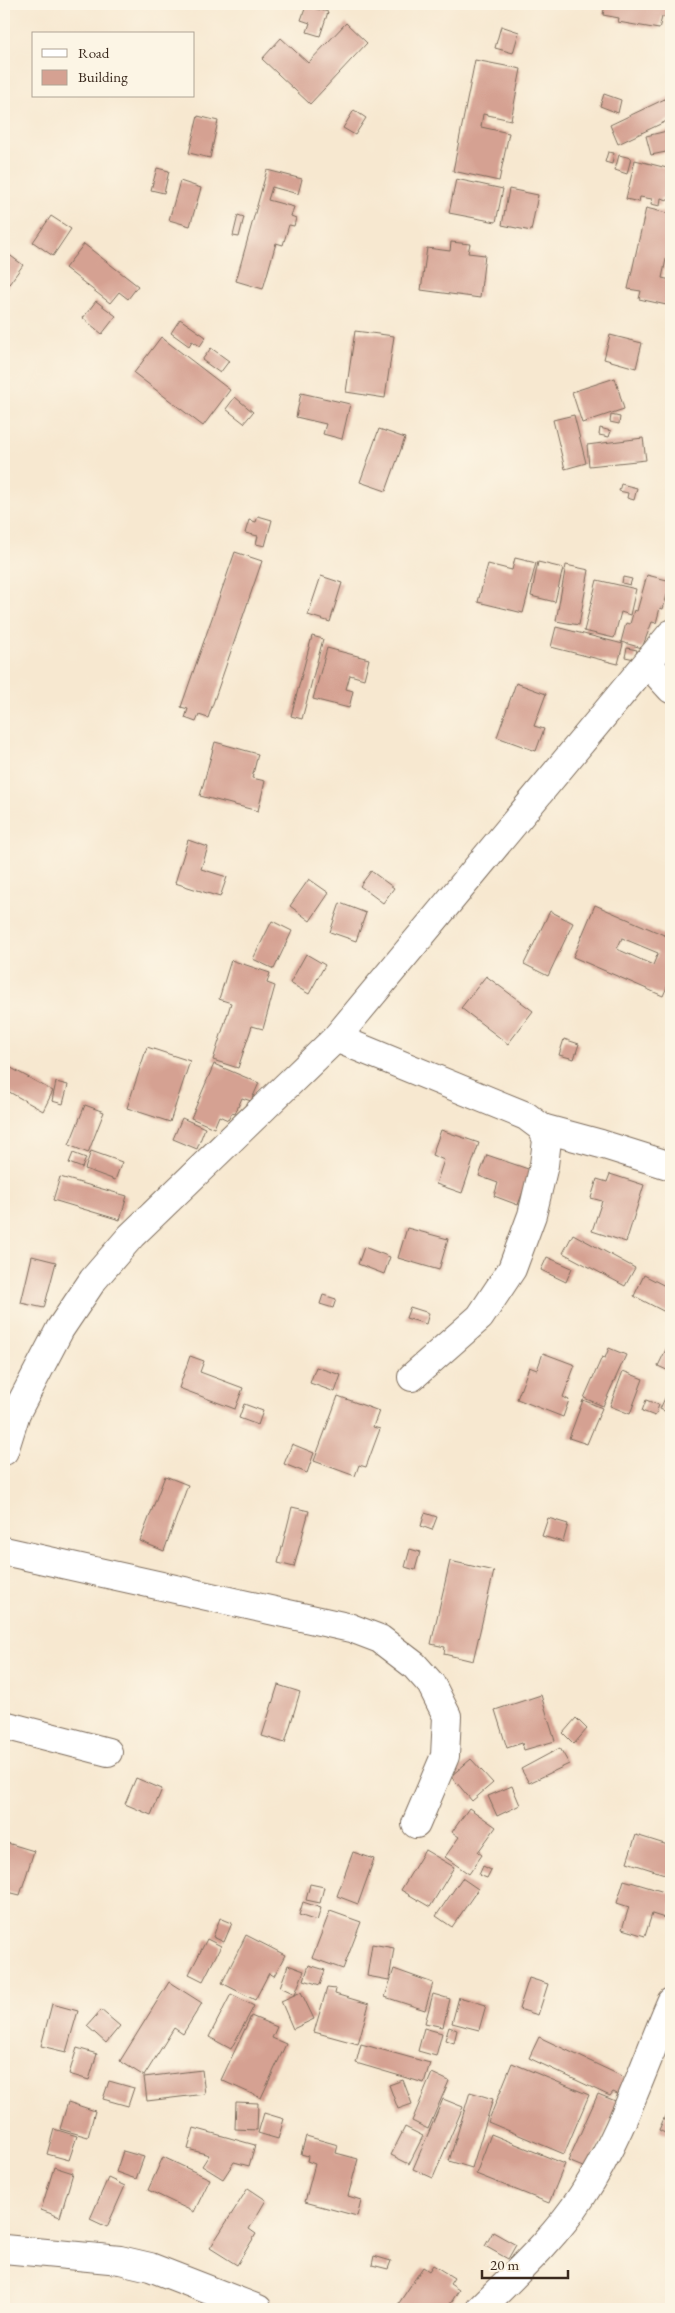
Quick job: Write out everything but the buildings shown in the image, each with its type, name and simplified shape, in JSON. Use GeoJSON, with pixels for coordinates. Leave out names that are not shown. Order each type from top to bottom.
{"type":"FeatureCollection","features":[{"type":"Feature","properties":{"kind":"street"},"geometry":{"type":"LineString","coordinates":[[4,1451],[16,1413],[60,1329],[93,1280],[131,1236],[336,1038],[671,634]]}},
{"type":"Feature","properties":{"kind":"street"},"geometry":{"type":"LineString","coordinates":[[648,664],[671,689]]}},
{"type":"Feature","properties":{"kind":"street"},"geometry":{"type":"LineString","coordinates":[[336,1038],[526,1116],[542,1128],[671,1166]]}},
{"type":"Feature","properties":{"kind":"street"},"geometry":{"type":"LineString","coordinates":[[412,1376],[480,1317],[512,1270],[532,1215],[544,1165],[547,1140],[542,1128]]}},
{"type":"Feature","properties":{"kind":"street"},"geometry":{"type":"LineString","coordinates":[[4,1551],[351,1628],[380,1639],[414,1665],[431,1684],[447,1716],[445,1756],[416,1824]]}},
{"type":"Feature","properties":{"kind":"street"},"geometry":{"type":"LineString","coordinates":[[4,1724],[108,1752]]}},
{"type":"Feature","properties":{"kind":"street"},"geometry":{"type":"LineString","coordinates":[[480,2309],[553,2233],[582,2197],[618,2128],[671,2002]]}},
{"type":"Feature","properties":{"kind":"street"},"geometry":{"type":"LineString","coordinates":[[4,2249],[120,2260],[150,2266],[258,2309]]}}]}
